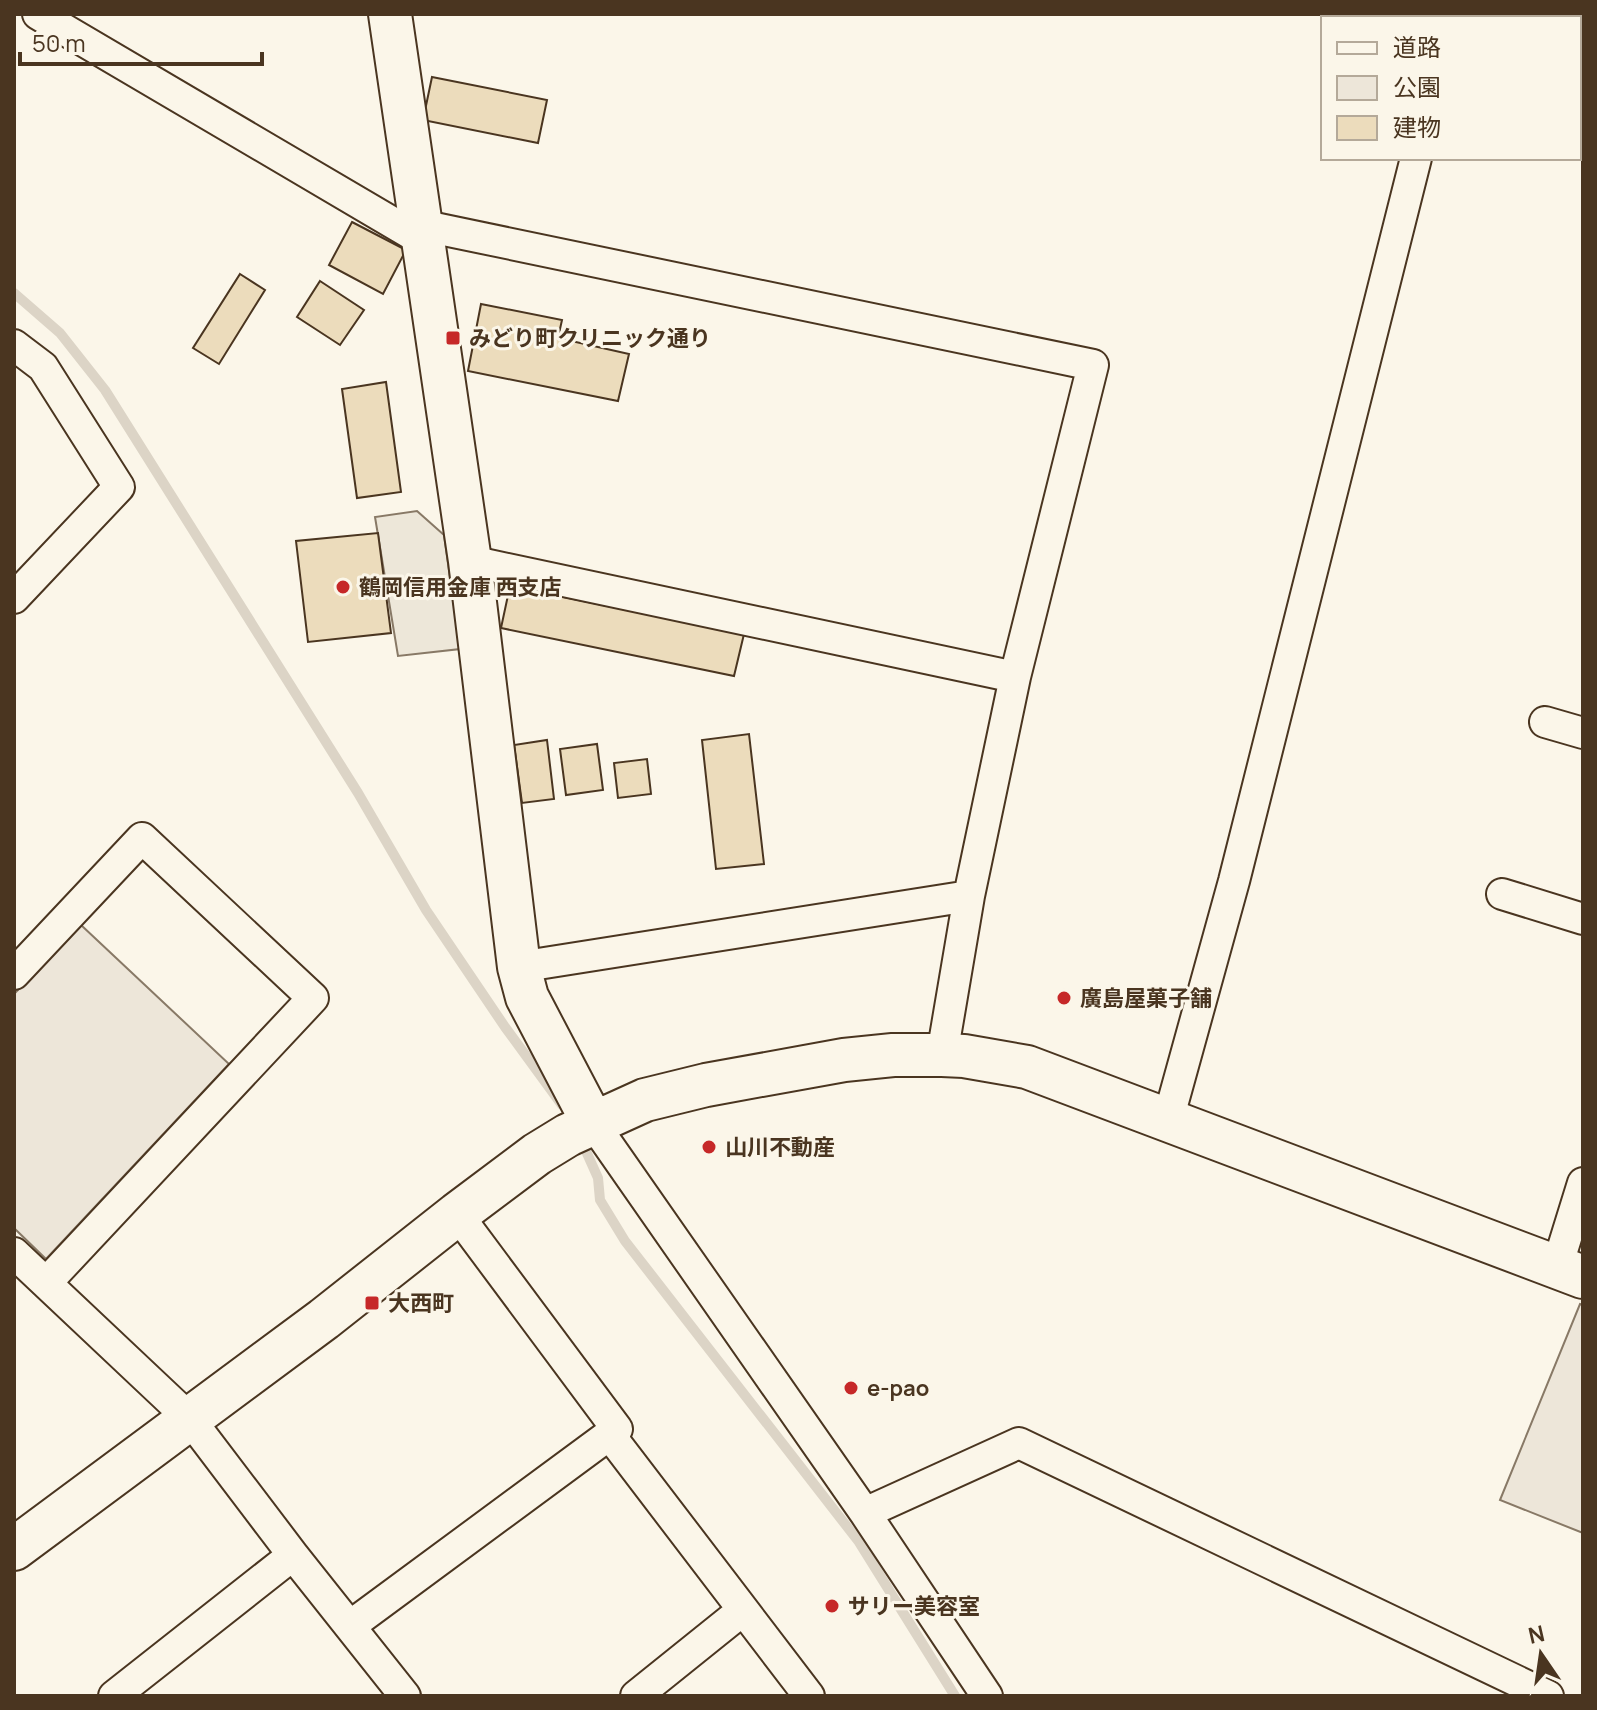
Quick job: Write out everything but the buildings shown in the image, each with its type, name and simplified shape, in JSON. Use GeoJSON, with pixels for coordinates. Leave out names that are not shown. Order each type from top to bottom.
{"type":"FeatureCollection","features":[{"type":"Feature","properties":{"kind":"main road"},"geometry":{"type":"LineString","coordinates":[[1545,14],[1570,16]]}},
{"type":"Feature","properties":{"kind":"street"},"geometry":{"type":"LineString","coordinates":[[38,14],[421,232],[1093,365],[1015,677],[969,896],[942,1055]]}},
{"type":"Feature","properties":{"kind":"street"},"geometry":{"type":"LineString","coordinates":[[390,14],[470,561],[519,967],[527,997],[593,1123],[865,1513],[987,1696]]}},
{"type":"Feature","properties":{"kind":"street"},"geometry":{"type":"LineString","coordinates":[[1168,1120],[1238,866],[1415,160]]}},
{"type":"Feature","properties":{"kind":"street"},"geometry":{"type":"LineString","coordinates":[[14,345],[43,367],[119,487],[14,598]]}},
{"type":"Feature","properties":{"kind":"street"},"geometry":{"type":"LineString","coordinates":[[470,561],[1015,677]]}},
{"type":"Feature","properties":{"kind":"street"},"geometry":{"type":"LineString","coordinates":[[1545,722],[1583,733]]}},
{"type":"Feature","properties":{"kind":"street"},"geometry":{"type":"LineString","coordinates":[[14,974],[142,838],[313,998],[46,1283]]}},
{"type":"Feature","properties":{"kind":"street"},"geometry":{"type":"LineString","coordinates":[[1502,894],[1583,919]]}},
{"type":"Feature","properties":{"kind":"street"},"geometry":{"type":"LineString","coordinates":[[519,967],[969,896]]}},
{"type":"Feature","properties":{"kind":"street"},"geometry":{"type":"LineString","coordinates":[[14,1549],[324,1319],[537,1154],[568,1135],[645,1100],[706,1085],[844,1060],[893,1055],[976,1058],[1027,1067],[1570,1272],[1583,1183]]}},
{"type":"Feature","properties":{"kind":"street"},"geometry":{"type":"LineString","coordinates":[[350,1626],[617,1429],[457,1214]]}},
{"type":"Feature","properties":{"kind":"street"},"geometry":{"type":"LineString","coordinates":[[14,1253],[189,1418],[405,1696]]}},
{"type":"Feature","properties":{"kind":"street"},"geometry":{"type":"LineString","coordinates":[[609,1434],[809,1696]]}},
{"type":"Feature","properties":{"kind":"street"},"geometry":{"type":"LineString","coordinates":[[865,1513],[1019,1443],[1548,1696]]}},
{"type":"Feature","properties":{"kind":"street"},"geometry":{"type":"LineString","coordinates":[[129,1691],[293,1555]]}},
{"type":"Feature","properties":{"kind":"street"},"geometry":{"type":"LineString","coordinates":[[636,1696],[743,1610]]}},
{"type":"Feature","properties":{"kind":"green space"},"geometry":{"type":"Polygon","coordinates":[[[81,925],[229,1064],[46,1259],[14,1228],[14,994],[81,925]]]}},
{"type":"Feature","properties":{"kind":"green space"},"geometry":{"type":"Polygon","coordinates":[[[1580,1304],[1583,1305],[1583,1533],[1500,1500],[1580,1304]]]}},
{"type":"Feature","properties":{"kind":"shaded area"},"geometry":{"type":"Polygon","coordinates":[[[417,511],[444,535],[460,649],[398,656],[375,517],[417,511]]]}},
{"type":"Feature","properties":{"kind":"waterway"},"geometry":{"type":"LineString","coordinates":[[14,293],[60,333],[105,390],[358,793],[426,910],[562,1105]]}},
{"type":"Feature","properties":{"kind":"waterway"},"geometry":{"type":"LineString","coordinates":[[581,1140],[598,1178],[600,1200],[625,1241],[859,1542],[955,1696]]}},
{"type":"Feature","properties":{"kind":"place","name":"みどり町クリニック通り"},"geometry":{"type":"Point","coordinates":[453,338]}},
{"type":"Feature","properties":{"kind":"place","name":"鶴岡信用金庫 西支店"},"geometry":{"type":"Point","coordinates":[343,587]}},
{"type":"Feature","properties":{"kind":"place","name":"廣島屋菓子舗"},"geometry":{"type":"Point","coordinates":[1064,998]}},
{"type":"Feature","properties":{"kind":"place","name":"山川不動産"},"geometry":{"type":"Point","coordinates":[709,1147]}},
{"type":"Feature","properties":{"kind":"place","name":"大西町"},"geometry":{"type":"Point","coordinates":[372,1303]}},
{"type":"Feature","properties":{"kind":"place","name":"e-pao"},"geometry":{"type":"Point","coordinates":[851,1388]}},
{"type":"Feature","properties":{"kind":"place","name":"サリー美容室"},"geometry":{"type":"Point","coordinates":[832,1606]}}]}
